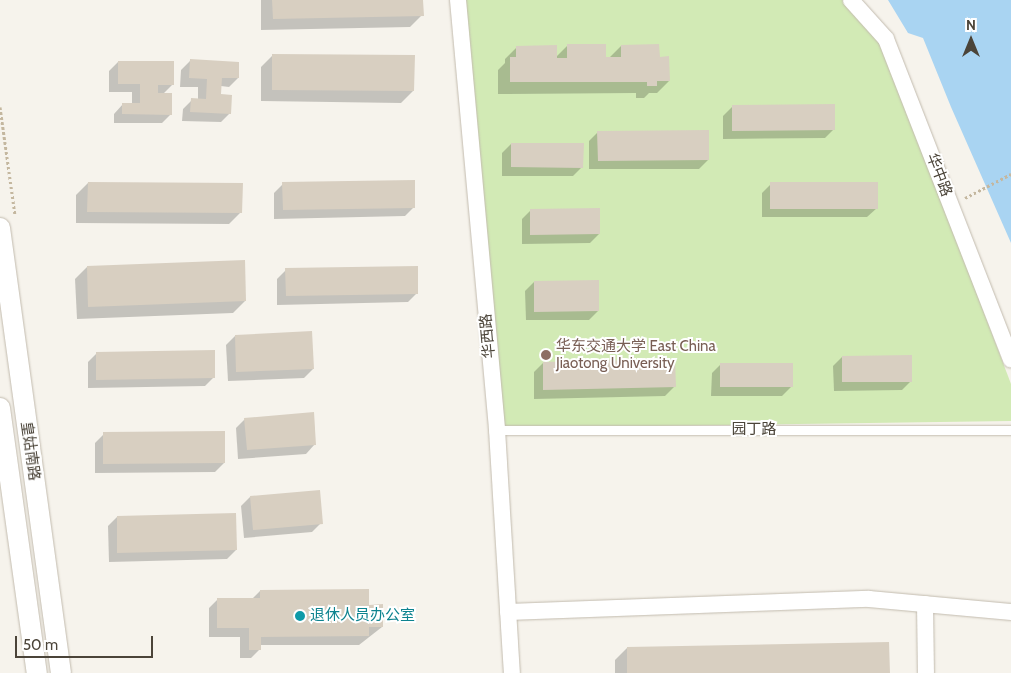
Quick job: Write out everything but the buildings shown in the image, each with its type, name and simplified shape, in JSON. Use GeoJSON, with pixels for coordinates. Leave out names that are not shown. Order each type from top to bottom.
{"type":"FeatureCollection","features":[{"type":"Feature","properties":{"kind":"street","name":"华西路"},"geometry":{"type":"LineString","coordinates":[[458,0],[497,430],[512,673]]}},
{"type":"Feature","properties":{"kind":"street","name":"华中路"},"geometry":{"type":"LineString","coordinates":[[851,0],[886,39],[1011,359]]}},
{"type":"Feature","properties":{"kind":"street","name":"皇姑南路"},"geometry":{"type":"LineString","coordinates":[[0,228],[61,673]]}},
{"type":"Feature","properties":{"kind":"street","name":"皇姑南路"},"geometry":{"type":"LineString","coordinates":[[0,408],[37,673]]}},
{"type":"Feature","properties":{"kind":"street"},"geometry":{"type":"LineString","coordinates":[[508,612],[869,599],[1011,612]]}},
{"type":"Feature","properties":{"kind":"street"},"geometry":{"type":"LineString","coordinates":[[925,604],[926,673]]}},
{"type":"Feature","properties":{"kind":"lane","name":"园丁路"},"geometry":{"type":"LineString","coordinates":[[497,430],[1011,430]]}},
{"type":"Feature","properties":{"kind":"path"},"geometry":{"type":"LineString","coordinates":[[984,189],[1011,174]]}},
{"type":"Feature","properties":{"kind":"green space"},"geometry":{"type":"Polygon","coordinates":[[[462,0],[845,0],[882,42],[1011,384],[1011,421],[499,428],[462,0]]]}},
{"type":"Feature","properties":{"kind":"water"},"geometry":{"type":"Polygon","coordinates":[[[888,0],[1011,0],[1011,243],[923,38],[908,33],[888,0]]]}},
{"type":"Feature","properties":{"kind":"place","name":"华东交通大学 East China Jiaotong University"},"geometry":{"type":"Point","coordinates":[546,355]}},
{"type":"Feature","properties":{"kind":"place","name":"退休人员办公室"},"geometry":{"type":"Point","coordinates":[300,616]}}]}
